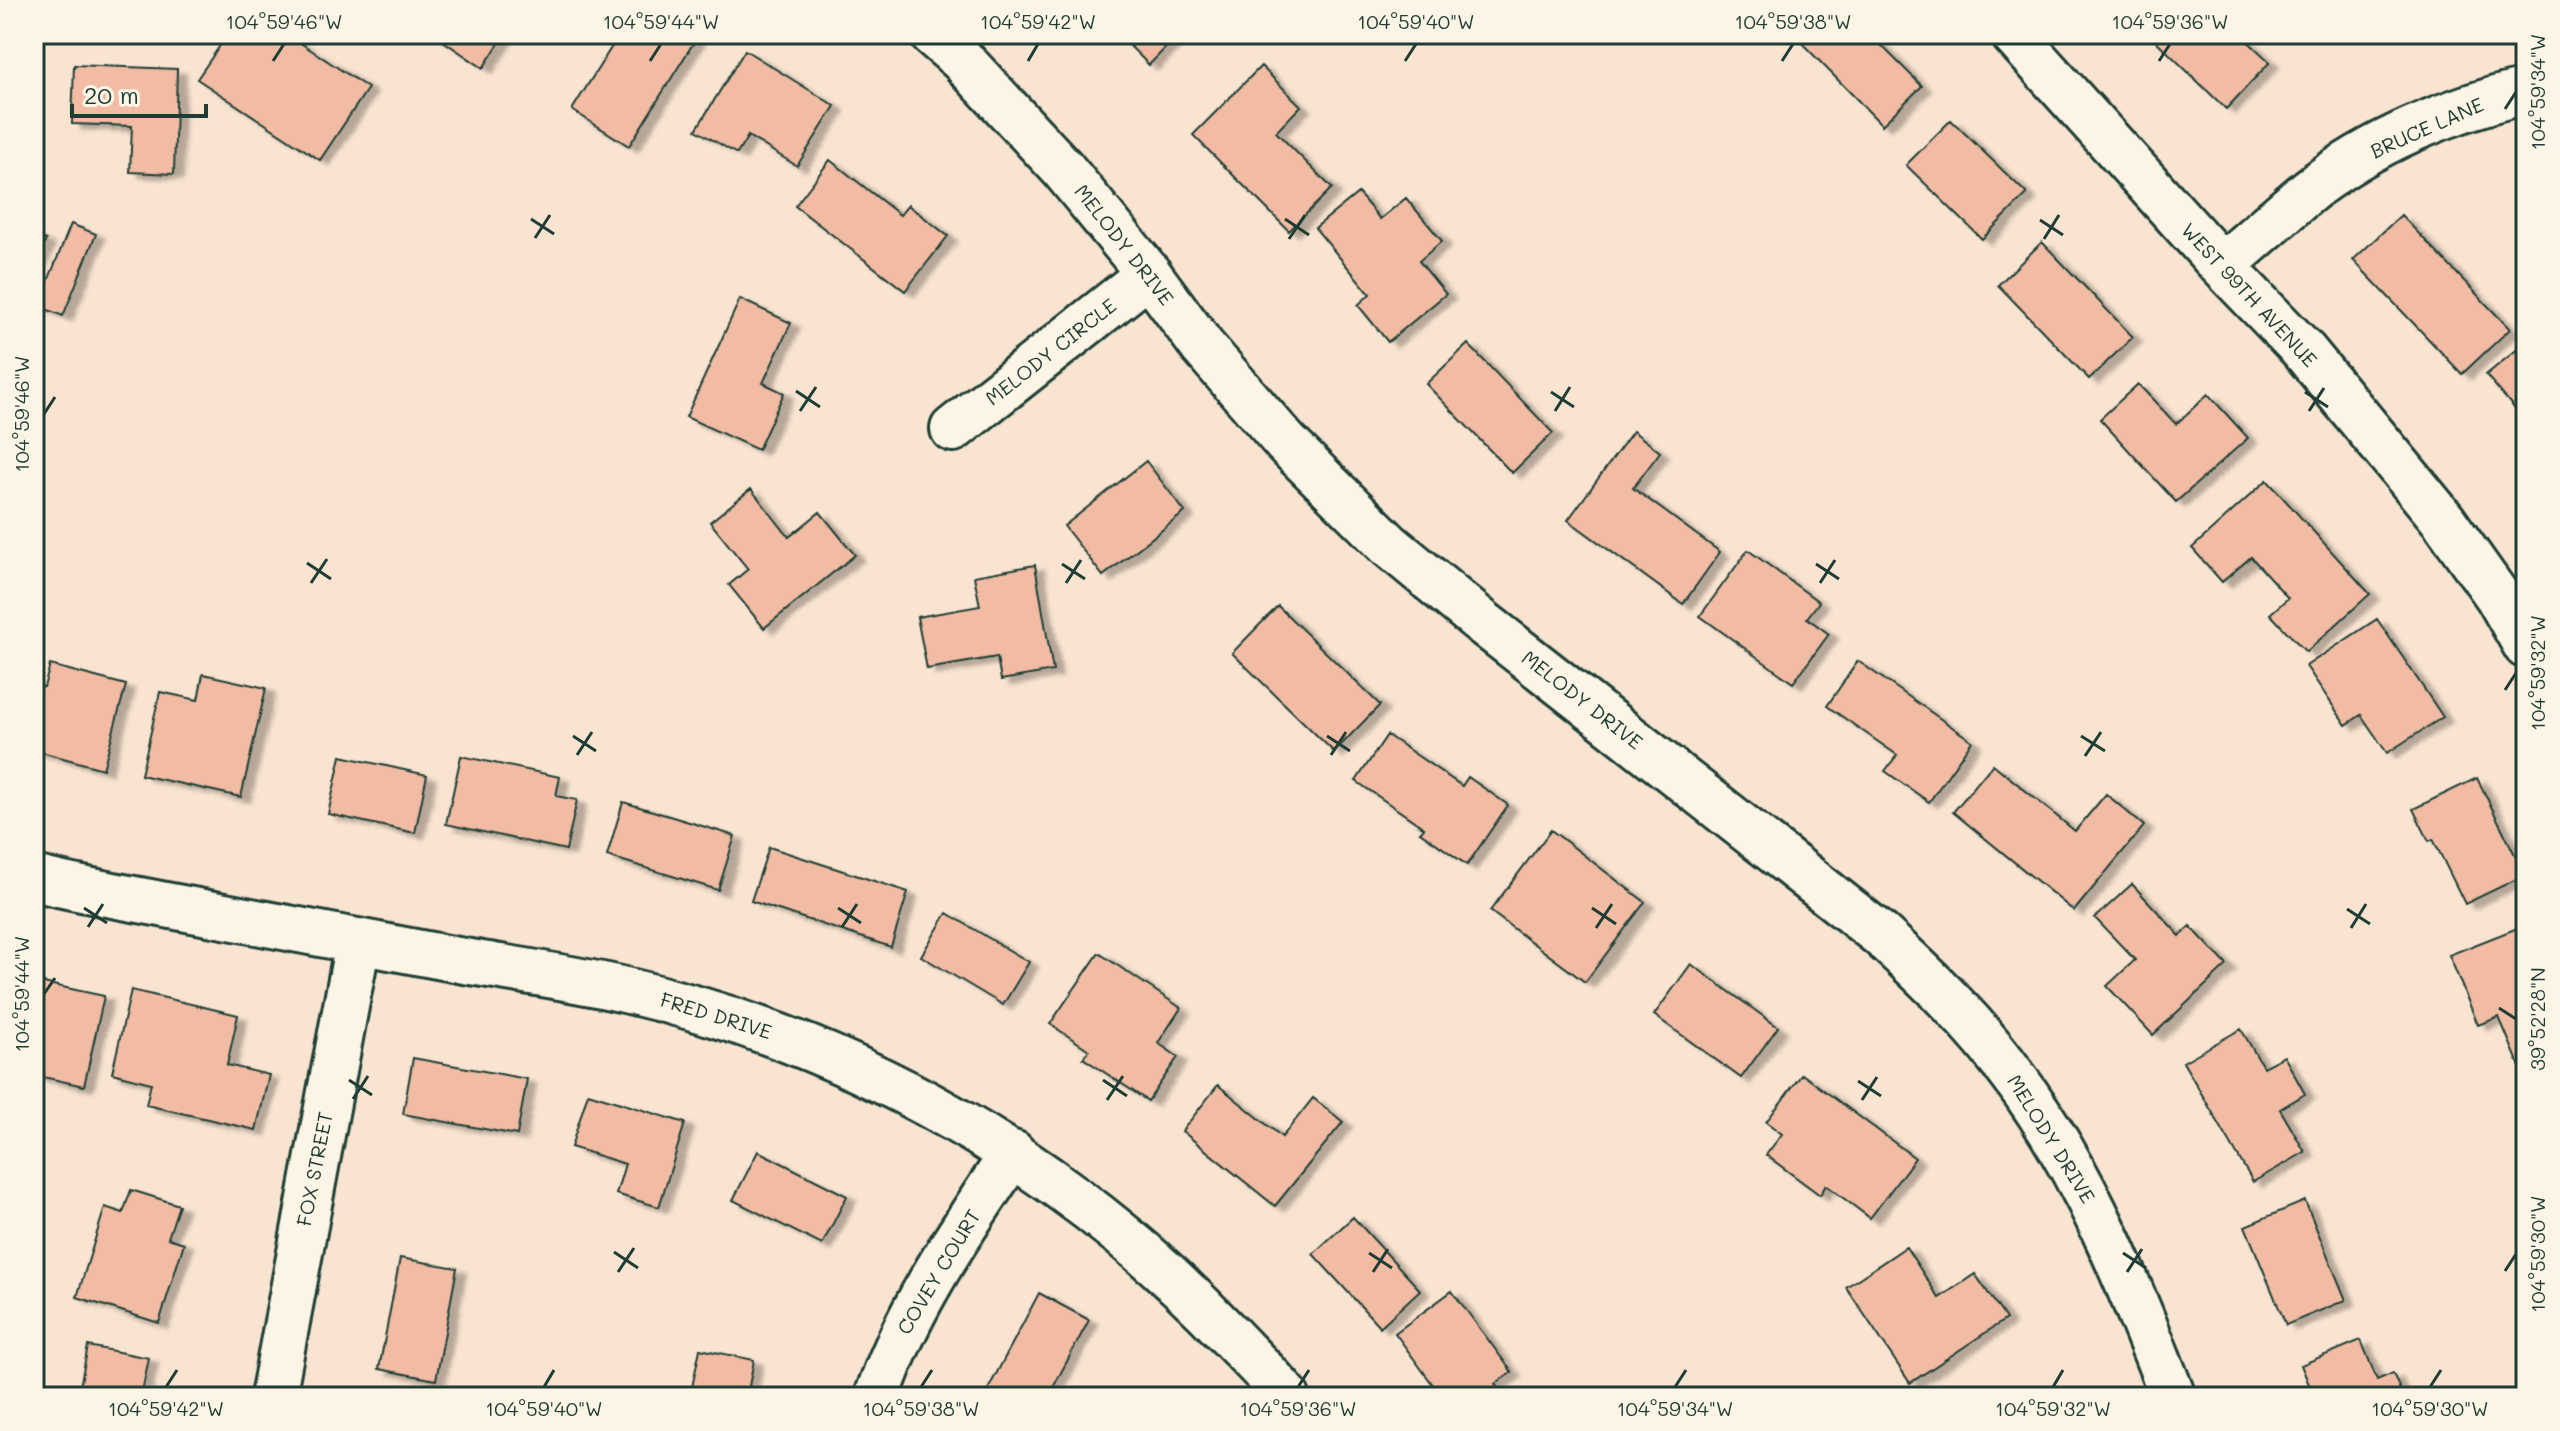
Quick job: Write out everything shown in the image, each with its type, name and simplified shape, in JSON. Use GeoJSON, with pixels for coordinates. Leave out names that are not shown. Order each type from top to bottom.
{"type":"FeatureCollection","features":[{"type":"Feature","properties":{"kind":"street","name":"MELODY DRIVE"},"geometry":{"type":"LineString","coordinates":[[932,34],[961,59],[1063,169],[1149,274],[1202,346],[1286,443],[1389,545],[1482,622],[1881,935],[1941,990],[2013,1075],[2045,1122],[2097,1215],[2124,1272],[2173,1397]]}},
{"type":"Feature","properties":{"kind":"street","name":"WEST 99TH AVENUE"},"geometry":{"type":"LineString","coordinates":[[2013,34],[2222,266],[2304,351],[2444,521],[2498,597],[2526,646]]}},
{"type":"Feature","properties":{"kind":"street","name":"BRUCE LANE"},"geometry":{"type":"LineString","coordinates":[[2222,266],[2312,189],[2378,146],[2447,115],[2526,91]]}},
{"type":"Feature","properties":{"kind":"street","name":"MELODY CIRCLE"},"geometry":{"type":"LineString","coordinates":[[953,429],[1149,274]]}},
{"type":"Feature","properties":{"kind":"street","name":"FRED DRIVE"},"geometry":{"type":"LineString","coordinates":[[34,878],[358,942],[625,989],[803,1043],[884,1079],[1013,1153],[1058,1184],[1128,1238],[1193,1297],[1287,1397]]}},
{"type":"Feature","properties":{"kind":"street","name":"FOX STREET"},"geometry":{"type":"LineString","coordinates":[[273,1397],[358,942]]}},
{"type":"Feature","properties":{"kind":"street","name":"COVEY COURT"},"geometry":{"type":"LineString","coordinates":[[877,1397],[900,1336],[947,1251],[1013,1153]]}},
{"type":"Feature","properties":{"kind":"building"},"geometry":{"type":"Polygon","coordinates":[[[228,34],[287,34],[368,88],[320,160],[197,79],[228,34]]]}},
{"type":"Feature","properties":{"kind":"building"},"geometry":{"type":"Polygon","coordinates":[[[433,34],[505,34],[483,68],[433,34]]]}},
{"type":"Feature","properties":{"kind":"building"},"geometry":{"type":"Polygon","coordinates":[[[600,34],[699,34],[629,146],[572,110],[614,43],[600,34]]]}},
{"type":"Feature","properties":{"kind":"building"},"geometry":{"type":"Polygon","coordinates":[[[1118,34],[1179,34],[1149,65],[1118,34]]]}},
{"type":"Feature","properties":{"kind":"building"},"geometry":{"type":"Polygon","coordinates":[[[1870,34],[1922,86],[1882,125],[1795,36],[1870,34]]]}},
{"type":"Feature","properties":{"kind":"building"},"geometry":{"type":"Polygon","coordinates":[[[2149,34],[2240,34],[2270,62],[2226,109],[2149,34]]]}},
{"type":"Feature","properties":{"kind":"building"},"geometry":{"type":"Polygon","coordinates":[[[745,50],[835,106],[797,166],[748,136],[737,154],[696,130],[745,50]]]}},
{"type":"Feature","properties":{"kind":"building"},"geometry":{"type":"Polygon","coordinates":[[[74,65],[177,69],[174,174],[130,172],[132,126],[72,124],[74,65]]]}},
{"type":"Feature","properties":{"kind":"building"},"geometry":{"type":"Polygon","coordinates":[[[1261,66],[1301,106],[1276,132],[1332,188],[1289,231],[1193,135],[1261,66]]]}},
{"type":"Feature","properties":{"kind":"building"},"geometry":{"type":"Polygon","coordinates":[[[1951,120],[2027,194],[1982,239],[1906,165],[1951,120]]]}},
{"type":"Feature","properties":{"kind":"building"},"geometry":{"type":"Polygon","coordinates":[[[830,160],[900,215],[908,205],[948,236],[905,291],[795,206],[830,160]]]}},
{"type":"Feature","properties":{"kind":"building"},"geometry":{"type":"Polygon","coordinates":[[[1358,193],[1380,219],[1406,198],[1442,241],[1419,261],[1446,294],[1388,342],[1358,305],[1370,294],[1315,228],[1358,193]]]}},
{"type":"Feature","properties":{"kind":"building"},"geometry":{"type":"Polygon","coordinates":[[[2401,215],[2510,329],[2462,374],[2353,260],[2401,215]]]}},
{"type":"Feature","properties":{"kind":"building"},"geometry":{"type":"Polygon","coordinates":[[[71,224],[96,234],[63,316],[38,306],[71,224]]]}},
{"type":"Feature","properties":{"kind":"building"},"geometry":{"type":"Polygon","coordinates":[[[34,235],[46,240],[34,270],[34,235]]]}},
{"type":"Feature","properties":{"kind":"building"},"geometry":{"type":"Polygon","coordinates":[[[2042,242],[2133,337],[2089,379],[1998,285],[2042,242]]]}},
{"type":"Feature","properties":{"kind":"building"},"geometry":{"type":"Polygon","coordinates":[[[740,299],[791,323],[763,383],[784,393],[758,450],[686,417],[740,299]]]}},
{"type":"Feature","properties":{"kind":"building"},"geometry":{"type":"Polygon","coordinates":[[[2526,342],[2526,422],[2486,375],[2526,342]]]}},
{"type":"Feature","properties":{"kind":"building"},"geometry":{"type":"Polygon","coordinates":[[[1468,344],[1553,433],[1512,473],[1426,384],[1468,344]]]}},
{"type":"Feature","properties":{"kind":"building"},"geometry":{"type":"Polygon","coordinates":[[[2138,384],[2176,424],[2208,394],[2248,438],[2176,502],[2100,419],[2138,384]]]}},
{"type":"Feature","properties":{"kind":"building"},"geometry":{"type":"Polygon","coordinates":[[[1633,431],[1660,452],[1633,488],[1720,552],[1683,604],[1568,520],[1633,431]]]}},
{"type":"Feature","properties":{"kind":"building"},"geometry":{"type":"Polygon","coordinates":[[[1146,461],[1185,512],[1103,576],[1064,526],[1146,461]]]}},
{"type":"Feature","properties":{"kind":"building"},"geometry":{"type":"Polygon","coordinates":[[[2267,480],[2370,594],[2306,652],[2270,614],[2288,598],[2251,557],[2222,582],[2192,548],[2267,480]]]}},
{"type":"Feature","properties":{"kind":"building"},"geometry":{"type":"Polygon","coordinates":[[[751,489],[789,537],[820,512],[855,555],[764,628],[729,585],[748,569],[710,522],[751,489]]]}},
{"type":"Feature","properties":{"kind":"building"},"geometry":{"type":"Polygon","coordinates":[[[1748,550],[1819,602],[1807,618],[1829,634],[1793,683],[1700,616],[1748,550]]]}},
{"type":"Feature","properties":{"kind":"building"},"geometry":{"type":"Polygon","coordinates":[[[1035,565],[1053,671],[1001,680],[997,657],[927,669],[917,617],[980,606],[974,576],[1035,565]]]}},
{"type":"Feature","properties":{"kind":"building"},"geometry":{"type":"Polygon","coordinates":[[[1278,606],[1380,705],[1334,752],[1232,653],[1278,606]]]}},
{"type":"Feature","properties":{"kind":"building"},"geometry":{"type":"Polygon","coordinates":[[[2377,619],[2443,717],[2387,753],[2361,715],[2346,725],[2306,666],[2377,619]]]}},
{"type":"Feature","properties":{"kind":"building"},"geometry":{"type":"Polygon","coordinates":[[[1858,661],[1972,741],[1929,802],[1885,771],[1897,755],[1827,706],[1858,661]]]}},
{"type":"Feature","properties":{"kind":"building"},"geometry":{"type":"Polygon","coordinates":[[[50,665],[126,685],[103,769],[34,750],[34,685],[44,687],[50,665]]]}},
{"type":"Feature","properties":{"kind":"building"},"geometry":{"type":"Polygon","coordinates":[[[203,674],[266,688],[241,797],[141,775],[160,692],[198,700],[203,674]]]}},
{"type":"Feature","properties":{"kind":"building"},"geometry":{"type":"Polygon","coordinates":[[[1387,735],[1462,786],[1468,777],[1508,805],[1467,865],[1420,832],[1424,828],[1356,781],[1387,735]]]}},
{"type":"Feature","properties":{"kind":"building"},"geometry":{"type":"Polygon","coordinates":[[[341,756],[427,775],[415,833],[328,814],[341,756]]]}},
{"type":"Feature","properties":{"kind":"building"},"geometry":{"type":"Polygon","coordinates":[[[461,756],[560,777],[556,796],[577,800],[566,850],[446,824],[461,756]]]}},
{"type":"Feature","properties":{"kind":"building"},"geometry":{"type":"Polygon","coordinates":[[[1993,764],[2075,831],[2106,794],[2144,826],[2074,911],[1953,812],[1993,764]]]}},
{"type":"Feature","properties":{"kind":"building"},"geometry":{"type":"Polygon","coordinates":[[[2477,778],[2525,875],[2465,904],[2433,839],[2429,841],[2413,809],[2477,778]]]}},
{"type":"Feature","properties":{"kind":"building"},"geometry":{"type":"Polygon","coordinates":[[[623,802],[735,836],[718,890],[607,856],[623,802]]]}},
{"type":"Feature","properties":{"kind":"building"},"geometry":{"type":"Polygon","coordinates":[[[1551,830],[1645,902],[1585,982],[1490,911],[1551,830]]]}},
{"type":"Feature","properties":{"kind":"building"},"geometry":{"type":"Polygon","coordinates":[[[769,847],[908,892],[891,947],[751,901],[769,847]]]}},
{"type":"Feature","properties":{"kind":"building"},"geometry":{"type":"Polygon","coordinates":[[[2132,884],[2180,936],[2190,926],[2227,965],[2153,1035],[2107,986],[2135,960],[2095,918],[2132,884]]]}},
{"type":"Feature","properties":{"kind":"building"},"geometry":{"type":"Polygon","coordinates":[[[947,913],[1029,962],[1003,1005],[921,956],[947,913]]]}},
{"type":"Feature","properties":{"kind":"building"},"geometry":{"type":"Polygon","coordinates":[[[2525,925],[2526,1073],[2523,1074],[2499,1017],[2478,1025],[2449,955],[2525,925]]]}},
{"type":"Feature","properties":{"kind":"building"},"geometry":{"type":"Polygon","coordinates":[[[1099,953],[1181,1008],[1158,1043],[1178,1057],[1148,1101],[1083,1058],[1089,1050],[1050,1024],[1099,953]]]}},
{"type":"Feature","properties":{"kind":"building"},"geometry":{"type":"Polygon","coordinates":[[[1691,964],[1778,1027],[1741,1078],[1654,1015],[1691,964]]]}},
{"type":"Feature","properties":{"kind":"building"},"geometry":{"type":"Polygon","coordinates":[[[34,981],[104,996],[84,1086],[34,1075],[34,981]]]}},
{"type":"Feature","properties":{"kind":"building"},"geometry":{"type":"Polygon","coordinates":[[[131,990],[238,1015],[227,1065],[269,1075],[256,1130],[146,1105],[151,1083],[112,1073],[131,990]]]}},
{"type":"Feature","properties":{"kind":"building"},"geometry":{"type":"Polygon","coordinates":[[[2241,1029],[2263,1067],[2284,1056],[2305,1094],[2280,1109],[2305,1152],[2253,1182],[2183,1062],[2241,1029]]]}},
{"type":"Feature","properties":{"kind":"building"},"geometry":{"type":"Polygon","coordinates":[[[413,1058],[527,1079],[517,1135],[403,1114],[413,1058]]]}},
{"type":"Feature","properties":{"kind":"building"},"geometry":{"type":"Polygon","coordinates":[[[1802,1074],[1915,1158],[1870,1218],[1826,1185],[1820,1195],[1766,1155],[1782,1134],[1766,1122],[1802,1074]]]}},
{"type":"Feature","properties":{"kind":"building"},"geometry":{"type":"Polygon","coordinates":[[[1218,1085],[1282,1137],[1313,1098],[1343,1122],[1275,1206],[1182,1131],[1218,1085]]]}},
{"type":"Feature","properties":{"kind":"building"},"geometry":{"type":"Polygon","coordinates":[[[588,1093],[685,1123],[659,1207],[616,1194],[625,1164],[571,1147],[588,1093]]]}},
{"type":"Feature","properties":{"kind":"building"},"geometry":{"type":"Polygon","coordinates":[[[758,1151],[847,1196],[822,1245],[733,1200],[758,1151]]]}},
{"type":"Feature","properties":{"kind":"building"},"geometry":{"type":"Polygon","coordinates":[[[131,1190],[179,1205],[168,1238],[184,1243],[159,1323],[77,1297],[105,1207],[123,1213],[131,1190]]]}},
{"type":"Feature","properties":{"kind":"building"},"geometry":{"type":"Polygon","coordinates":[[[2305,1201],[2346,1300],[2286,1325],[2245,1226],[2305,1201]]]}},
{"type":"Feature","properties":{"kind":"building"},"geometry":{"type":"Polygon","coordinates":[[[1353,1217],[1420,1290],[1380,1327],[1313,1254],[1353,1217]]]}},
{"type":"Feature","properties":{"kind":"building"},"geometry":{"type":"Polygon","coordinates":[[[1906,1247],[1939,1298],[1975,1274],[2006,1319],[1910,1383],[1846,1287],[1906,1247]]]}},
{"type":"Feature","properties":{"kind":"building"},"geometry":{"type":"Polygon","coordinates":[[[400,1258],[457,1268],[436,1380],[379,1369],[400,1258]]]}},
{"type":"Feature","properties":{"kind":"building"},"geometry":{"type":"Polygon","coordinates":[[[1452,1291],[1512,1372],[1495,1384],[1505,1397],[1442,1397],[1395,1333],[1452,1291]]]}},
{"type":"Feature","properties":{"kind":"building"},"geometry":{"type":"Polygon","coordinates":[[[1039,1293],[1089,1320],[1048,1397],[984,1397],[1039,1293]]]}},
{"type":"Feature","properties":{"kind":"building"},"geometry":{"type":"Polygon","coordinates":[[[2361,1340],[2377,1380],[2393,1373],[2403,1397],[2314,1397],[2301,1365],[2361,1340]]]}},
{"type":"Feature","properties":{"kind":"building"},"geometry":{"type":"Polygon","coordinates":[[[88,1346],[149,1358],[141,1397],[78,1397],[88,1346]]]}},
{"type":"Feature","properties":{"kind":"building"},"geometry":{"type":"Polygon","coordinates":[[[700,1349],[754,1360],[747,1397],[690,1397],[700,1349]]]}}]}
